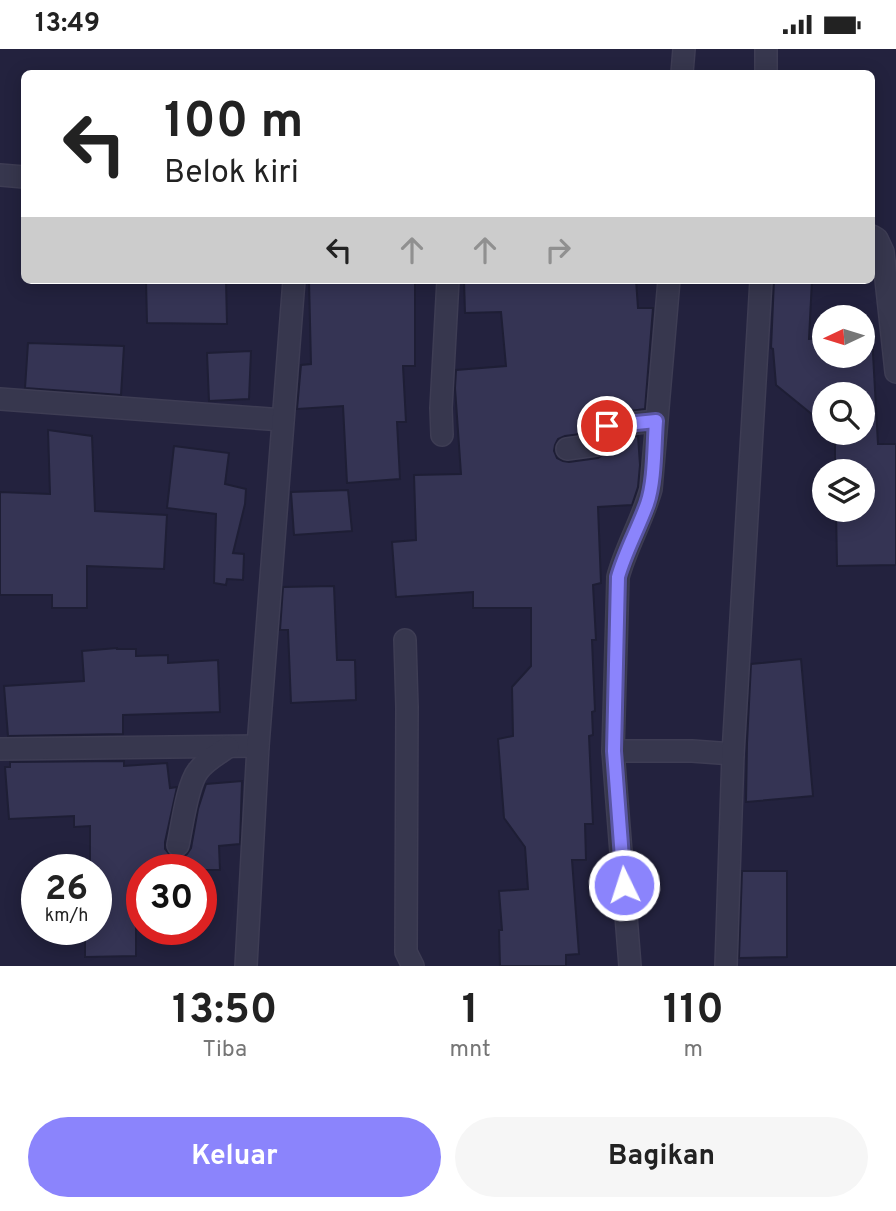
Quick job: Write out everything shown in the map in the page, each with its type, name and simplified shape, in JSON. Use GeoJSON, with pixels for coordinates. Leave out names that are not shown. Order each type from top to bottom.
{"type":"FeatureCollection","features":[{"type":"Feature","properties":{"kind":"street"},"geometry":{"type":"LineString","coordinates":[[682,70],[684,49]]}},
{"type":"Feature","properties":{"kind":"street"},"geometry":{"type":"LineString","coordinates":[[766,49],[766,70]]}},
{"type":"Feature","properties":{"kind":"street"},"geometry":{"type":"LineString","coordinates":[[0,175],[21,177]]}},
{"type":"Feature","properties":{"kind":"street"},"geometry":{"type":"LineString","coordinates":[[875,238],[883,252],[896,372]]}},
{"type":"Feature","properties":{"kind":"street"},"geometry":{"type":"LineString","coordinates":[[246,966],[258,746],[294,284]]}},
{"type":"Feature","properties":{"kind":"street"},"geometry":{"type":"LineString","coordinates":[[442,435],[448,284]]}},
{"type":"Feature","properties":{"kind":"street"},"geometry":{"type":"LineString","coordinates":[[629,966],[618,577],[651,489],[669,284]]}},
{"type":"Feature","properties":{"kind":"street"},"geometry":{"type":"LineString","coordinates":[[726,966],[733,754],[761,284]]}},
{"type":"Feature","properties":{"kind":"street"},"geometry":{"type":"LineString","coordinates":[[0,399],[283,419]]}},
{"type":"Feature","properties":{"kind":"street"},"geometry":{"type":"LineString","coordinates":[[567,449],[596,445],[607,426],[656,421]]}},
{"type":"Feature","properties":{"kind":"street"},"geometry":{"type":"LineString","coordinates":[[405,640],[406,952],[413,966]]}},
{"type":"Feature","properties":{"kind":"street"},"geometry":{"type":"LineString","coordinates":[[0,749],[258,746]]}},
{"type":"Feature","properties":{"kind":"street"},"geometry":{"type":"LineString","coordinates":[[178,845],[195,775],[228,747]]}},
{"type":"Feature","properties":{"kind":"street"},"geometry":{"type":"LineString","coordinates":[[622,751],[733,754]]}},
{"type":"Feature","properties":{"kind":"building"},"geometry":{"type":"Polygon","coordinates":[[[146,284],[226,284],[227,324],[147,323],[146,284]]]}},
{"type":"Feature","properties":{"kind":"building"},"geometry":{"type":"Polygon","coordinates":[[[309,284],[415,284],[415,366],[403,366],[406,422],[397,422],[400,479],[347,483],[343,406],[297,409],[301,365],[311,364],[309,284]]]}},
{"type":"Feature","properties":{"kind":"building"},"geometry":{"type":"Polygon","coordinates":[[[464,284],[636,284],[638,308],[653,308],[645,409],[600,415],[588,433],[558,439],[554,451],[557,458],[569,462],[598,458],[607,452],[615,438],[638,436],[640,465],[638,487],[632,505],[598,507],[601,583],[593,585],[596,640],[592,640],[595,711],[592,712],[593,735],[589,736],[593,824],[585,824],[586,860],[572,860],[579,954],[566,955],[566,966],[500,966],[499,930],[502,930],[499,891],[528,889],[525,847],[504,818],[498,739],[513,736],[512,687],[531,666],[531,608],[473,608],[473,592],[396,597],[392,542],[416,540],[414,475],[461,474],[456,370],[506,366],[501,312],[465,313],[464,284]]]}},
{"type":"Feature","properties":{"kind":"building"},"geometry":{"type":"Polygon","coordinates":[[[774,284],[812,284],[809,339],[812,339],[812,368],[874,368],[875,382],[812,382],[812,414],[776,385],[773,349],[774,284]]]}},
{"type":"Feature","properties":{"kind":"building"},"geometry":{"type":"Polygon","coordinates":[[[28,343],[124,346],[121,395],[25,388],[28,343]]]}},
{"type":"Feature","properties":{"kind":"building"},"geometry":{"type":"Polygon","coordinates":[[[251,351],[249,399],[209,401],[207,353],[251,351]]]}},
{"type":"Feature","properties":{"kind":"building"},"geometry":{"type":"Polygon","coordinates":[[[875,390],[878,444],[896,444],[896,565],[837,566],[836,522],[875,522],[875,459],[835,459],[835,445],[875,445],[875,390]]]}},
{"type":"Feature","properties":{"kind":"building"},"geometry":{"type":"Polygon","coordinates":[[[48,430],[92,436],[95,511],[167,515],[164,569],[87,566],[87,608],[52,608],[52,595],[0,595],[0,492],[50,494],[48,430]]]}},
{"type":"Feature","properties":{"kind":"building"},"geometry":{"type":"Polygon","coordinates":[[[174,446],[229,453],[225,484],[246,489],[233,553],[244,554],[243,580],[227,579],[226,585],[214,583],[216,514],[167,508],[174,446]]]}},
{"type":"Feature","properties":{"kind":"building"},"geometry":{"type":"Polygon","coordinates":[[[348,490],[352,531],[294,535],[291,492],[348,490]]]}},
{"type":"Feature","properties":{"kind":"building"},"geometry":{"type":"Polygon","coordinates":[[[334,586],[337,660],[355,660],[356,700],[291,703],[288,630],[280,630],[283,587],[334,586]]]}},
{"type":"Feature","properties":{"kind":"building"},"geometry":{"type":"Polygon","coordinates":[[[136,649],[136,656],[168,655],[168,663],[218,660],[220,712],[123,715],[123,734],[8,736],[4,686],[84,681],[82,651],[136,649]]]}},
{"type":"Feature","properties":{"kind":"building"},"geometry":{"type":"Polygon","coordinates":[[[801,659],[813,796],[746,802],[751,664],[801,659]]]}},
{"type":"Feature","properties":{"kind":"building"},"geometry":{"type":"Polygon","coordinates":[[[124,761],[124,766],[167,763],[170,788],[177,787],[165,842],[165,849],[169,854],[126,854],[126,945],[136,945],[136,956],[85,957],[85,945],[112,945],[112,854],[90,854],[90,826],[74,827],[74,816],[9,819],[5,767],[10,767],[10,762],[124,761]]]}},
{"type":"Feature","properties":{"kind":"building"},"geometry":{"type":"Polygon","coordinates":[[[242,781],[240,844],[219,846],[220,870],[217,870],[217,854],[187,854],[191,848],[198,809],[206,784],[242,781]]]}},
{"type":"Feature","properties":{"kind":"building"},"geometry":{"type":"Polygon","coordinates":[[[742,871],[787,871],[787,957],[739,958],[742,871]]]}},
{"type":"Feature","properties":{"kind":"route"},"geometry":{"type":"LineString","coordinates":[[607,426],[656,421],[651,489],[618,577],[614,751],[624,885]]}}]}
